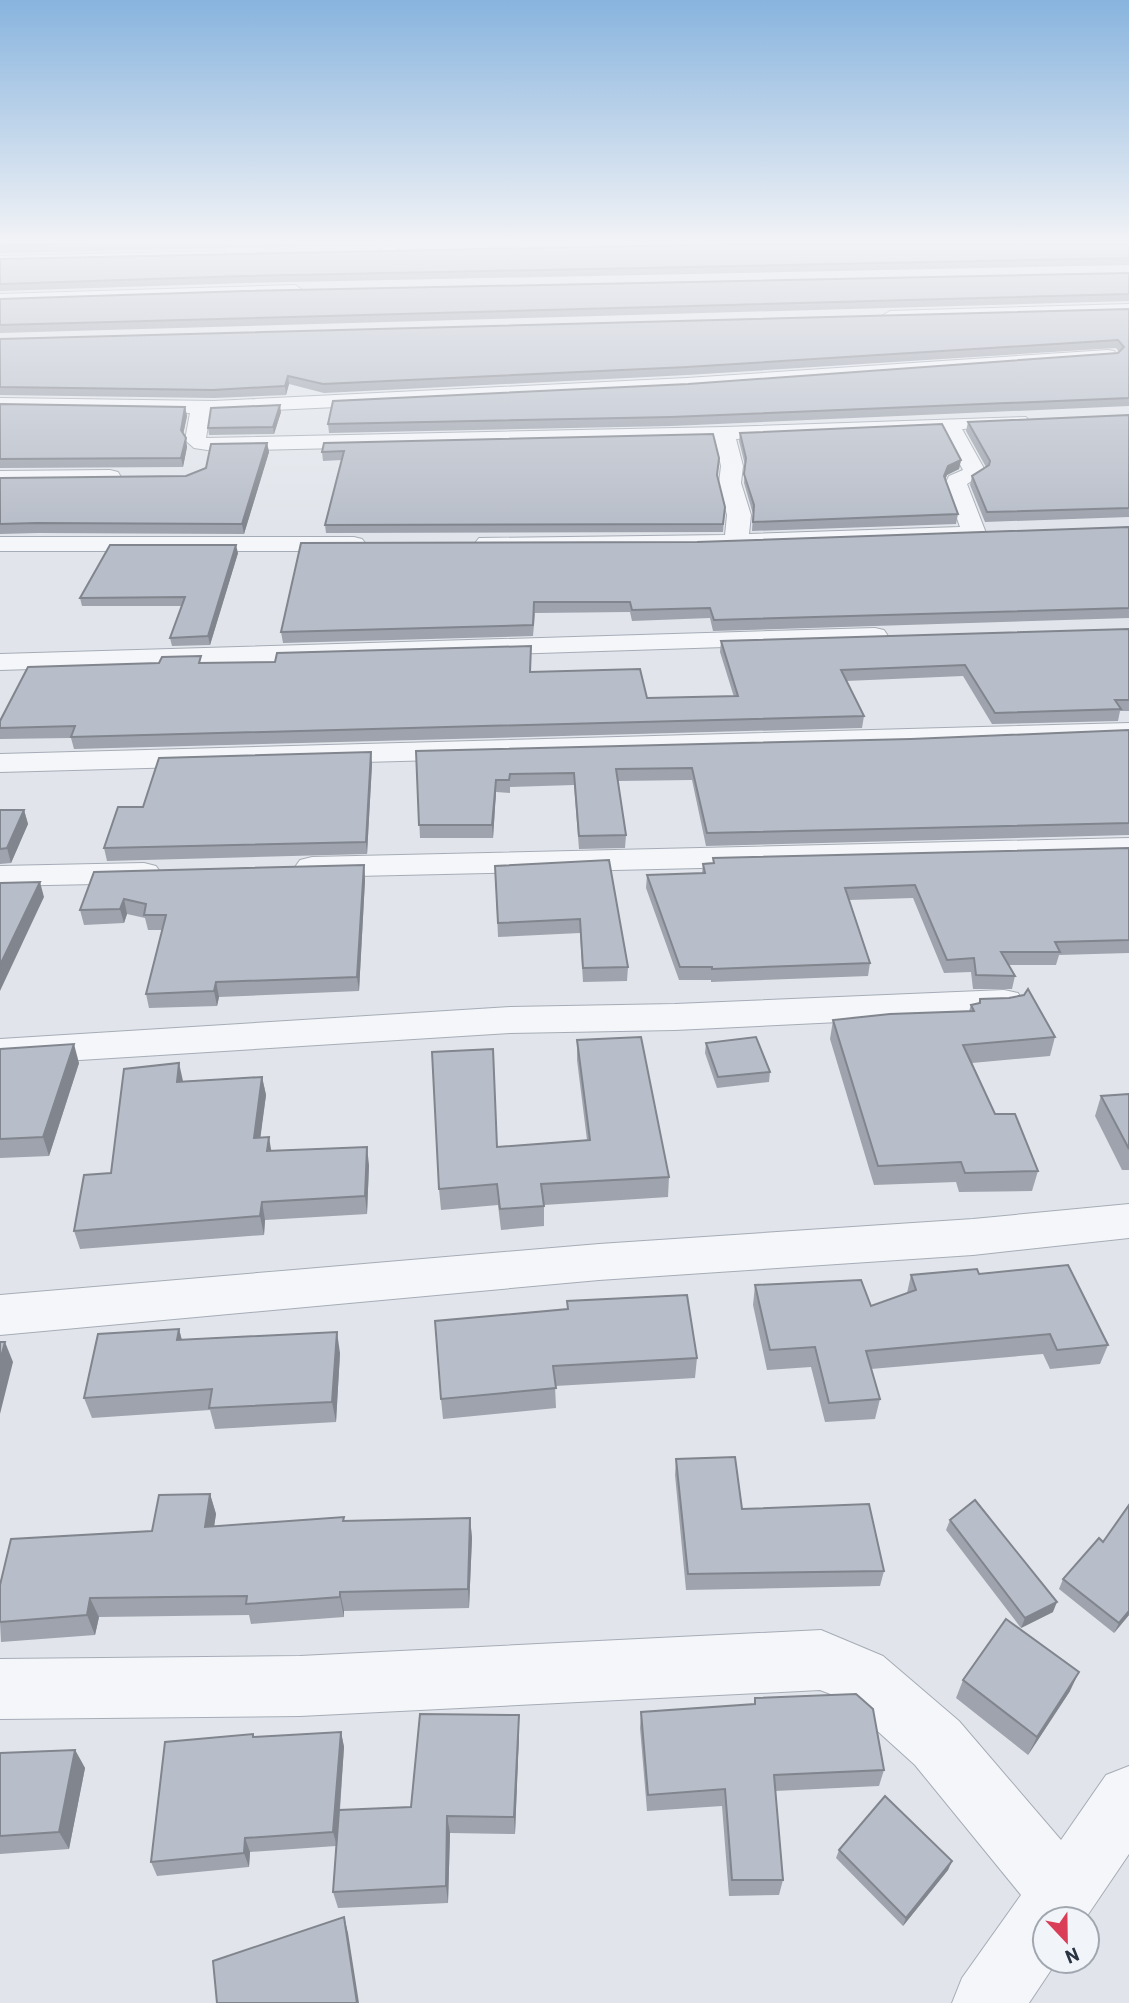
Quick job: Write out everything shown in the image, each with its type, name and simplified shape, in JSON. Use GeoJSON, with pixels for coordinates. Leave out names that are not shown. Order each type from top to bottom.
{"type":"FeatureCollection","features":[{"type":"Feature","properties":{"kind":"street"},"geometry":{"type":"LineString","coordinates":[[0,404],[201,407],[721,375],[1114,358],[1091,342]]}},
{"type":"Feature","properties":{"kind":"street"},"geometry":{"type":"LineString","coordinates":[[901,350],[919,367]]}},
{"type":"Feature","properties":{"kind":"street"},"geometry":{"type":"LineString","coordinates":[[201,407],[195,440],[200,453],[308,444],[724,433],[1046,420]]}},
{"type":"Feature","properties":{"kind":"street"},"geometry":{"type":"LineString","coordinates":[[949,425],[975,472],[956,484],[974,533]]}},
{"type":"Feature","properties":{"kind":"street"},"geometry":{"type":"LineString","coordinates":[[724,433],[732,466],[730,483],[739,515],[736,541]]}},
{"type":"Feature","properties":{"kind":"street"},"geometry":{"type":"LineString","coordinates":[[0,478],[136,478]]}},
{"type":"Feature","properties":{"kind":"street"},"geometry":{"type":"LineString","coordinates":[[460,543],[696,543],[1000,532]]}},
{"type":"Feature","properties":{"kind":"street"},"geometry":{"type":"LineString","coordinates":[[0,544],[376,544]]}},
{"type":"Feature","properties":{"kind":"street"},"geometry":{"type":"LineString","coordinates":[[0,662],[904,636]]}},
{"type":"Feature","properties":{"kind":"street"},"geometry":{"type":"LineString","coordinates":[[0,763],[758,740],[1129,733]]}},
{"type":"Feature","properties":{"kind":"street"},"geometry":{"type":"LineString","coordinates":[[287,868],[1129,848]]}},
{"type":"Feature","properties":{"kind":"street"},"geometry":{"type":"LineString","coordinates":[[0,876],[177,872]]}},
{"type":"Feature","properties":{"kind":"street"},"geometry":{"type":"LineString","coordinates":[[0,1052],[510,1020],[675,1017],[1004,1002]]}},
{"type":"Feature","properties":{"kind":"street"},"geometry":{"type":"LineString","coordinates":[[0,1315],[598,1262],[973,1237],[1129,1221]]}},
{"type":"Feature","properties":{"kind":"street"},"geometry":{"type":"LineString","coordinates":[[0,1689],[300,1686],[821,1660],[862,1677],[937,1743],[1062,1892]]}},
{"type":"Feature","properties":{"kind":"street"},"geometry":{"type":"LineString","coordinates":[[988,2003],[1129,1798]]}},
{"type":"Feature","properties":{"kind":"building"},"geometry":{"type":"Polygon","coordinates":[[[1129,337],[1129,398],[671,417],[328,424],[333,401],[688,384],[1118,353],[1124,347],[1118,340],[687,367],[323,384],[288,376],[285,386],[213,390],[0,387],[0,339],[1129,337]]]}},
{"type":"Feature","properties":{"kind":"building"},"geometry":{"type":"Polygon","coordinates":[[[0,404],[185,407],[181,430],[186,438],[181,458],[0,459],[0,404]]]}},
{"type":"Feature","properties":{"kind":"building"},"geometry":{"type":"Polygon","coordinates":[[[280,405],[273,427],[208,428],[211,408],[280,405]]]}},
{"type":"Feature","properties":{"kind":"building"},"geometry":{"type":"Polygon","coordinates":[[[1129,415],[1129,508],[987,512],[972,476],[989,465],[990,461],[968,422],[1129,415]]]}},
{"type":"Feature","properties":{"kind":"building"},"geometry":{"type":"Polygon","coordinates":[[[942,424],[961,460],[948,466],[944,476],[958,514],[753,522],[754,505],[744,474],[746,458],[740,433],[942,424]]]}},
{"type":"Feature","properties":{"kind":"building"},"geometry":{"type":"Polygon","coordinates":[[[713,434],[719,458],[717,475],[725,507],[723,524],[325,525],[344,451],[322,452],[324,443],[713,434]]]}},
{"type":"Feature","properties":{"kind":"building"},"geometry":{"type":"Polygon","coordinates":[[[267,443],[242,524],[0,524],[0,478],[186,476],[206,468],[211,444],[267,443]]]}},
{"type":"Feature","properties":{"kind":"building"},"geometry":{"type":"Polygon","coordinates":[[[1129,527],[1129,608],[714,620],[710,608],[632,610],[630,602],[534,602],[533,625],[281,632],[301,543],[697,542],[1129,527]]]}},
{"type":"Feature","properties":{"kind":"building"},"geometry":{"type":"Polygon","coordinates":[[[110,545],[236,545],[208,636],[170,638],[185,597],[80,598],[110,545]]]}},
{"type":"Feature","properties":{"kind":"building"},"geometry":{"type":"Polygon","coordinates":[[[1129,629],[1129,700],[1115,700],[1121,709],[995,713],[965,665],[841,670],[864,716],[71,737],[75,726],[0,728],[0,721],[28,667],[159,663],[162,657],[201,656],[199,663],[275,662],[277,653],[531,646],[530,672],[640,669],[647,698],[738,696],[721,641],[1129,629]]]}},
{"type":"Feature","properties":{"kind":"building"},"geometry":{"type":"Polygon","coordinates":[[[1129,730],[1129,823],[707,833],[692,768],[616,769],[626,835],[579,836],[574,773],[510,774],[509,780],[496,780],[492,825],[419,825],[416,751],[911,739],[1129,730]]]}},
{"type":"Feature","properties":{"kind":"building"},"geometry":{"type":"Polygon","coordinates":[[[371,752],[366,842],[104,848],[118,807],[143,807],[159,758],[371,752]]]}},
{"type":"Feature","properties":{"kind":"building"},"geometry":{"type":"Polygon","coordinates":[[[0,810],[24,810],[7,848],[0,849],[0,810]]]}},
{"type":"Feature","properties":{"kind":"building"},"geometry":{"type":"Polygon","coordinates":[[[1129,848],[1129,940],[1055,942],[1060,952],[1001,952],[1015,976],[976,975],[974,958],[947,960],[915,885],[845,888],[870,963],[712,969],[680,967],[647,875],[705,873],[703,864],[714,863],[713,858],[1129,848]]]}},
{"type":"Feature","properties":{"kind":"building"},"geometry":{"type":"Polygon","coordinates":[[[609,860],[628,967],[583,968],[580,919],[498,923],[495,866],[609,860]]]}},
{"type":"Feature","properties":{"kind":"building"},"geometry":{"type":"Polygon","coordinates":[[[364,865],[357,977],[216,982],[214,991],[146,994],[166,915],[144,915],[146,904],[124,899],[120,909],[80,910],[94,872],[364,865]]]}},
{"type":"Feature","properties":{"kind":"building"},"geometry":{"type":"Polygon","coordinates":[[[40,882],[0,965],[0,883],[40,882]]]}},
{"type":"Feature","properties":{"kind":"building"},"geometry":{"type":"Polygon","coordinates":[[[1028,989],[1055,1037],[963,1045],[995,1114],[1015,1114],[1038,1171],[965,1173],[961,1162],[878,1166],[833,1020],[890,1014],[974,1011],[971,1005],[980,1003],[980,999],[1024,995],[1028,989]]]}},
{"type":"Feature","properties":{"kind":"building"},"geometry":{"type":"Polygon","coordinates":[[[641,1037],[669,1177],[541,1184],[544,1206],[500,1209],[497,1184],[439,1189],[432,1052],[493,1049],[497,1147],[590,1140],[577,1040],[641,1037]]]}},
{"type":"Feature","properties":{"kind":"building"},"geometry":{"type":"Polygon","coordinates":[[[756,1037],[770,1072],[718,1077],[706,1043],[756,1037]]]}},
{"type":"Feature","properties":{"kind":"building"},"geometry":{"type":"Polygon","coordinates":[[[74,1044],[43,1137],[0,1139],[0,1049],[74,1044]]]}},
{"type":"Feature","properties":{"kind":"building"},"geometry":{"type":"Polygon","coordinates":[[[179,1063],[177,1082],[262,1077],[254,1138],[269,1137],[267,1151],[367,1147],[365,1196],[262,1202],[260,1216],[74,1231],[84,1175],[111,1173],[124,1069],[179,1063]]]}},
{"type":"Feature","properties":{"kind":"building"},"geometry":{"type":"Polygon","coordinates":[[[1129,1094],[1129,1149],[1101,1096],[1129,1094]]]}},
{"type":"Feature","properties":{"kind":"building"},"geometry":{"type":"Polygon","coordinates":[[[1068,1265],[1108,1345],[1057,1350],[1050,1334],[866,1351],[880,1399],[829,1403],[815,1347],[770,1350],[755,1285],[861,1280],[871,1306],[916,1290],[911,1275],[977,1269],[979,1274],[1068,1265]]]}},
{"type":"Feature","properties":{"kind":"building"},"geometry":{"type":"Polygon","coordinates":[[[687,1295],[697,1358],[553,1366],[556,1388],[441,1399],[435,1321],[568,1309],[567,1301],[687,1295]]]}},
{"type":"Feature","properties":{"kind":"building"},"geometry":{"type":"Polygon","coordinates":[[[179,1329],[177,1340],[337,1332],[332,1402],[209,1408],[212,1389],[84,1398],[98,1334],[179,1329]]]}},
{"type":"Feature","properties":{"kind":"building"},"geometry":{"type":"Polygon","coordinates":[[[0,1342],[5,1342],[0,1361],[0,1342]]]}},
{"type":"Feature","properties":{"kind":"building"},"geometry":{"type":"Polygon","coordinates":[[[735,1457],[742,1509],[869,1504],[884,1571],[688,1574],[676,1459],[735,1457]]]}},
{"type":"Feature","properties":{"kind":"building"},"geometry":{"type":"Polygon","coordinates":[[[210,1494],[205,1527],[344,1517],[343,1521],[470,1518],[468,1589],[340,1592],[340,1597],[246,1604],[247,1596],[90,1598],[87,1615],[0,1622],[0,1585],[11,1539],[152,1531],[159,1495],[210,1494]]]}},
{"type":"Feature","properties":{"kind":"building"},"geometry":{"type":"Polygon","coordinates":[[[975,1500],[1057,1602],[1025,1618],[950,1520],[975,1500]]]}},
{"type":"Feature","properties":{"kind":"building"},"geometry":{"type":"Polygon","coordinates":[[[1129,1505],[1129,1611],[1119,1623],[1063,1579],[1099,1538],[1103,1542],[1129,1505]]]}},
{"type":"Feature","properties":{"kind":"building"},"geometry":{"type":"Polygon","coordinates":[[[1006,1619],[1079,1672],[1037,1737],[963,1680],[1006,1619]]]}},
{"type":"Feature","properties":{"kind":"building"},"geometry":{"type":"Polygon","coordinates":[[[856,1694],[873,1709],[884,1770],[774,1775],[783,1880],[732,1880],[725,1789],[648,1795],[641,1712],[755,1704],[755,1698],[856,1694]]]}},
{"type":"Feature","properties":{"kind":"building"},"geometry":{"type":"Polygon","coordinates":[[[420,1714],[519,1715],[514,1817],[447,1816],[446,1886],[333,1892],[339,1810],[411,1807],[420,1714]]]}},
{"type":"Feature","properties":{"kind":"building"},"geometry":{"type":"Polygon","coordinates":[[[341,1732],[333,1832],[245,1838],[244,1853],[151,1862],[165,1742],[253,1734],[253,1737],[341,1732]]]}},
{"type":"Feature","properties":{"kind":"building"},"geometry":{"type":"Polygon","coordinates":[[[75,1750],[59,1832],[0,1836],[0,1753],[75,1750]]]}},
{"type":"Feature","properties":{"kind":"building"},"geometry":{"type":"Polygon","coordinates":[[[885,1796],[952,1861],[906,1918],[839,1850],[885,1796]]]}},
{"type":"Feature","properties":{"kind":"building"},"geometry":{"type":"Polygon","coordinates":[[[344,1917],[357,2003],[217,2003],[213,1961],[344,1917]]]}}]}
